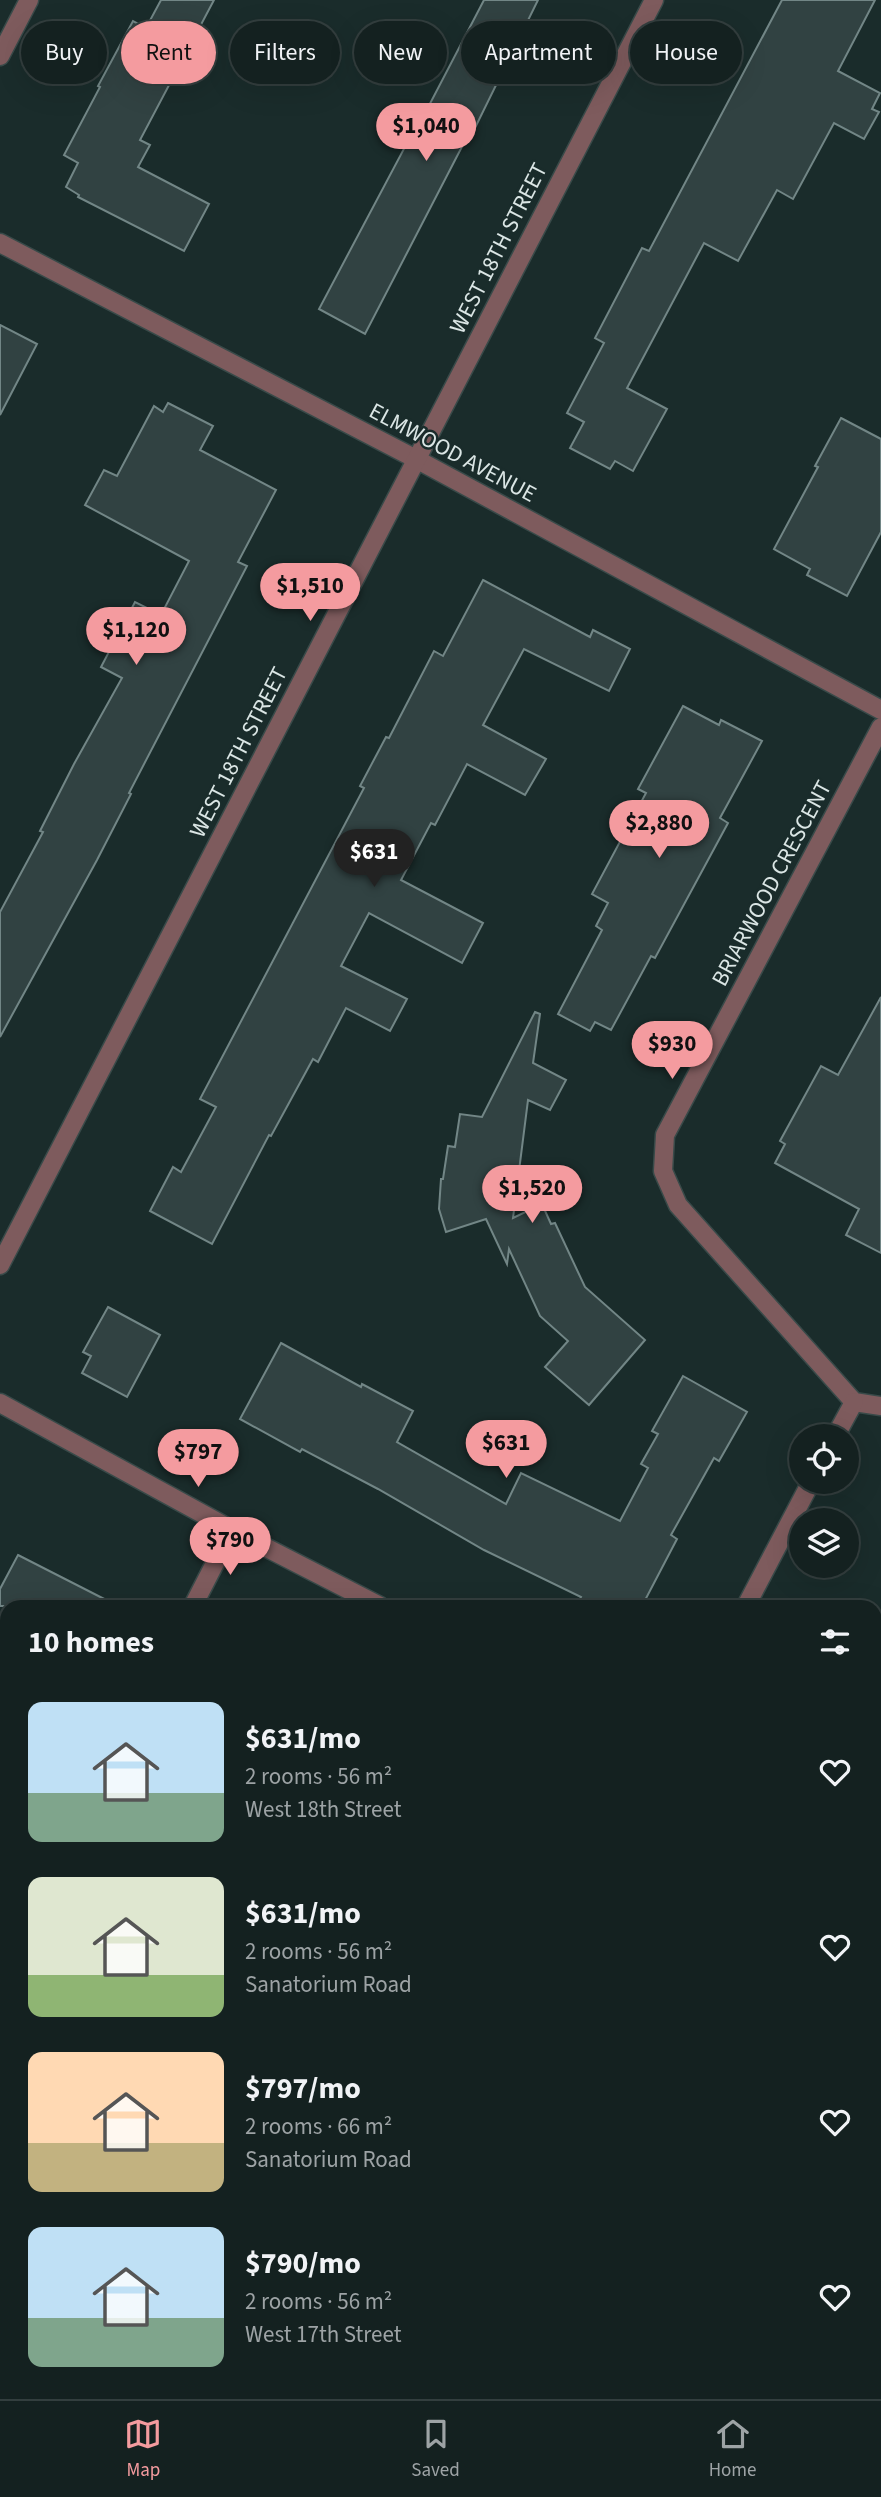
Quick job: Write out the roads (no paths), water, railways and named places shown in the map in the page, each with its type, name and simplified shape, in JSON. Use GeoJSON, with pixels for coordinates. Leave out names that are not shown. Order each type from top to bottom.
{"type":"FeatureCollection","features":[{"type":"Feature","properties":{"kind":"street"},"geometry":{"type":"LineString","coordinates":[[0,56],[29,0]]}},
{"type":"Feature","properties":{"kind":"street","name":"WEST 18TH STREET"},"geometry":{"type":"LineString","coordinates":[[0,1265],[654,0]]}},
{"type":"Feature","properties":{"kind":"street","name":"ELMWOOD AVENUE"},"geometry":{"type":"LineString","coordinates":[[0,243],[416,459],[881,710]]}},
{"type":"Feature","properties":{"kind":"street","name":"BRIARWOOD CRESCENT"},"geometry":{"type":"LineString","coordinates":[[853,1402],[678,1205],[663,1171],[665,1135],[881,727]]}},
{"type":"Feature","properties":{"kind":"street"},"geometry":{"type":"LineString","coordinates":[[842,1424],[853,1402],[881,1406]]}},
{"type":"Feature","properties":{"kind":"street"},"geometry":{"type":"LineString","coordinates":[[0,1403],[232,1530],[368,1600]]}},
{"type":"Feature","properties":{"kind":"street"},"geometry":{"type":"LineString","coordinates":[[749,1600],[805,1494]]}},
{"type":"Feature","properties":{"kind":"street"},"geometry":{"type":"LineString","coordinates":[[196,1600],[232,1530]]}}]}
